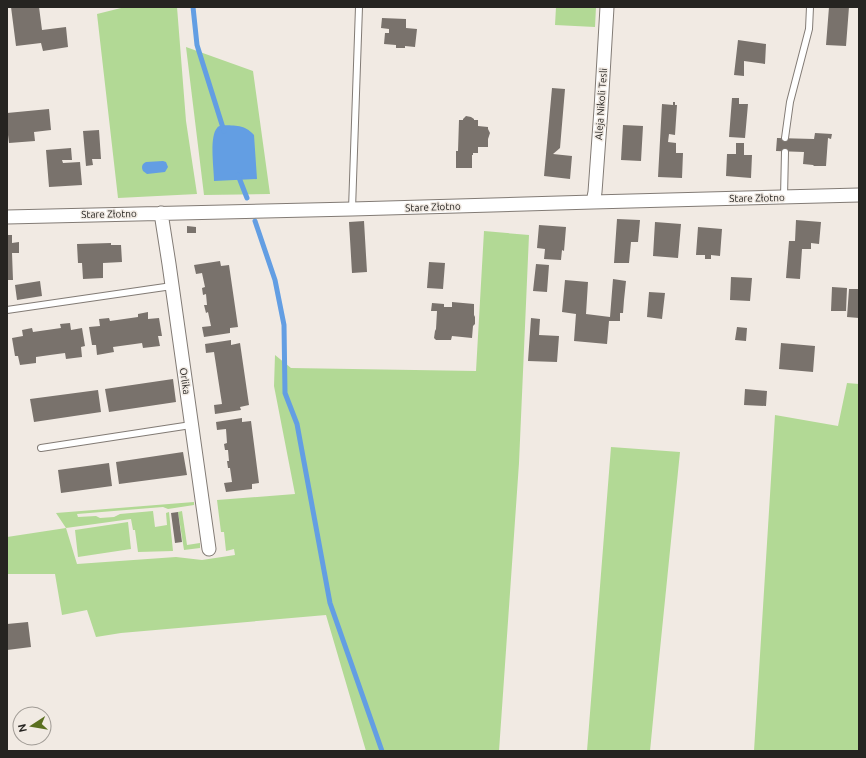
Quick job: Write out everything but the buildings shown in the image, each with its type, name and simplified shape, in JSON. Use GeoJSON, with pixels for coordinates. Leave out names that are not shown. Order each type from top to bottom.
{"type":"FeatureCollection","features":[{"type":"Feature","properties":{"kind":"street","name":"Aleja Nikoli Tesli"},"geometry":{"type":"LineString","coordinates":[[593,202],[601,110],[607,7]]}},
{"type":"Feature","properties":{"kind":"street","name":"Stare Złotno"},"geometry":{"type":"LineString","coordinates":[[7,217],[859,195]]}},
{"type":"Feature","properties":{"kind":"street","name":"Orlika"},"geometry":{"type":"LineString","coordinates":[[161,213],[209,549]]}},
{"type":"Feature","properties":{"kind":"lane"},"geometry":{"type":"LineString","coordinates":[[352,209],[358,7]]}},
{"type":"Feature","properties":{"kind":"lane"},"geometry":{"type":"LineString","coordinates":[[786,138],[790,102],[809,29],[810,7]]}},
{"type":"Feature","properties":{"kind":"lane"},"geometry":{"type":"LineString","coordinates":[[784,197],[786,152]]}},
{"type":"Feature","properties":{"kind":"lane"},"geometry":{"type":"LineString","coordinates":[[7,310],[172,286]]}},
{"type":"Feature","properties":{"kind":"lane"},"geometry":{"type":"LineString","coordinates":[[41,448],[191,425]]}},
{"type":"Feature","properties":{"kind":"green space"},"geometry":{"type":"Polygon","coordinates":[[[125,7],[177,7],[186,121],[197,194],[118,198],[97,14],[125,7]]]}},
{"type":"Feature","properties":{"kind":"green space"},"geometry":{"type":"Polygon","coordinates":[[[556,7],[596,7],[595,27],[555,25],[556,7]]]}},
{"type":"Feature","properties":{"kind":"green space"},"geometry":{"type":"Polygon","coordinates":[[[186,47],[253,71],[270,194],[204,195],[186,47]]]}},
{"type":"Feature","properties":{"kind":"green space"},"geometry":{"type":"Polygon","coordinates":[[[484,231],[529,235],[519,463],[499,751],[366,751],[326,615],[121,633],[96,637],[87,610],[62,615],[55,574],[7,574],[7,537],[66,528],[77,564],[176,557],[202,560],[235,555],[234,549],[226,551],[224,532],[221,532],[217,500],[295,494],[274,386],[275,355],[291,368],[476,371],[484,231]]]}},
{"type":"Feature","properties":{"kind":"green space"},"geometry":{"type":"Polygon","coordinates":[[[847,383],[859,384],[859,751],[754,751],[775,415],[838,426],[847,383]]]}},
{"type":"Feature","properties":{"kind":"green space"},"geometry":{"type":"Polygon","coordinates":[[[611,447],[680,452],[650,751],[587,751],[611,447]]]}},
{"type":"Feature","properties":{"kind":"green space"},"geometry":{"type":"Polygon","coordinates":[[[194,502],[194,505],[168,509],[163,507],[77,514],[78,517],[96,516],[100,518],[114,517],[120,514],[153,511],[155,527],[167,525],[166,513],[169,512],[173,551],[138,552],[135,530],[133,530],[131,519],[66,528],[56,513],[194,502]]]}},
{"type":"Feature","properties":{"kind":"green space"},"geometry":{"type":"Polygon","coordinates":[[[182,511],[187,545],[200,543],[200,548],[184,550],[178,512],[182,511]]]}},
{"type":"Feature","properties":{"kind":"green space"},"geometry":{"type":"Polygon","coordinates":[[[128,522],[131,549],[78,557],[75,530],[128,522]]]}},
{"type":"Feature","properties":{"kind":"water"},"geometry":{"type":"Polygon","coordinates":[[[222,125],[243,127],[254,135],[257,179],[214,181],[212,153],[213,138],[217,127],[222,125]]]}},
{"type":"Feature","properties":{"kind":"water"},"geometry":{"type":"Polygon","coordinates":[[[146,162],[166,162],[168,167],[165,172],[147,174],[143,171],[142,166],[146,162]]]}},
{"type":"Feature","properties":{"kind":"waterway"},"geometry":{"type":"LineString","coordinates":[[193,7],[197,45],[224,131]]}},
{"type":"Feature","properties":{"kind":"waterway"},"geometry":{"type":"LineString","coordinates":[[238,175],[247,198]]}},
{"type":"Feature","properties":{"kind":"waterway"},"geometry":{"type":"LineString","coordinates":[[255,221],[275,280],[284,325],[285,393],[297,424],[330,603],[382,751]]}}]}
